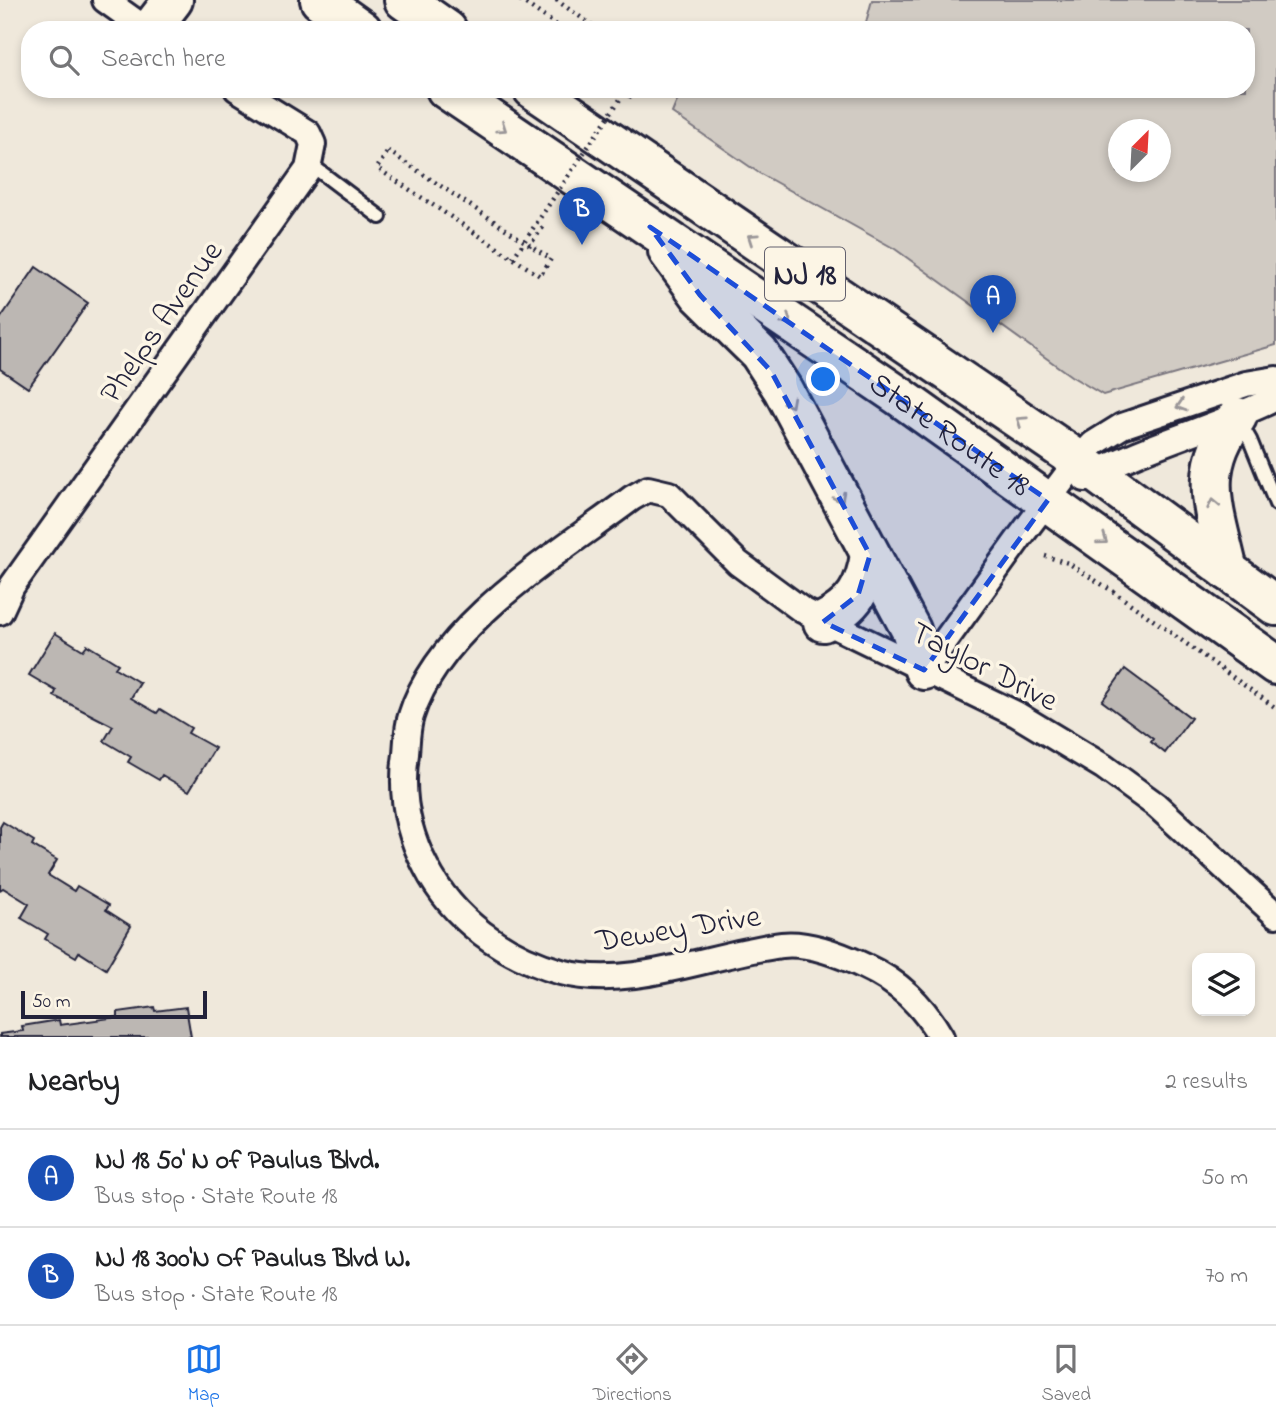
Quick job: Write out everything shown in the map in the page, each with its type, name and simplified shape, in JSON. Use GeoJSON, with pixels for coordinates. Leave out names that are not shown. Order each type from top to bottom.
{"type":"FeatureCollection","features":[{"type":"Feature","properties":{"kind":"highway"},"geometry":{"type":"LineString","coordinates":[[156,21],[173,0]]}},
{"type":"Feature","properties":{"kind":"highway"},"geometry":{"type":"LineString","coordinates":[[320,0],[349,21]]}},
{"type":"Feature","properties":{"kind":"highway"},"geometry":{"type":"LineString","coordinates":[[404,0],[433,21]]}},
{"type":"Feature","properties":{"kind":"highway","name":"State Route 18"},"geometry":{"type":"LineString","coordinates":[[459,98],[1048,500],[1276,665]]}},
{"type":"Feature","properties":{"kind":"highway","name":"State Route 18"},"geometry":{"type":"LineString","coordinates":[[546,98],[1087,466],[1276,606]]}},
{"type":"Feature","properties":{"kind":"highway"},"geometry":{"type":"LineString","coordinates":[[650,227],[700,295],[734,326],[771,371],[911,630],[924,670]]}},
{"type":"Feature","properties":{"kind":"highway"},"geometry":{"type":"LineString","coordinates":[[1228,571],[1211,499],[1210,477],[1216,450],[1237,416]]}},
{"type":"Feature","properties":{"kind":"highway"},"geometry":{"type":"LineString","coordinates":[[823,622],[845,608],[858,595],[867,577],[870,555]]}},
{"type":"Feature","properties":{"kind":"street"},"geometry":{"type":"LineString","coordinates":[[105,0],[136,21]]}},
{"type":"Feature","properties":{"kind":"street"},"geometry":{"type":"LineString","coordinates":[[252,98],[308,133],[313,144],[310,164]]}},
{"type":"Feature","properties":{"kind":"street","name":"Phelps Avenue"},"geometry":{"type":"LineString","coordinates":[[0,612],[12,586],[310,164]]}},
{"type":"Feature","properties":{"kind":"street"},"geometry":{"type":"LineString","coordinates":[[924,670],[1048,500],[1087,466],[1107,434],[1122,426],[1246,384],[1276,379]]}},
{"type":"Feature","properties":{"kind":"street"},"geometry":{"type":"LineString","coordinates":[[1087,466],[1237,416],[1276,398]]}},
{"type":"Feature","properties":{"kind":"street","name":"Taylor Drive"},"geometry":{"type":"LineString","coordinates":[[656,489],[675,499],[719,546],[758,579],[823,622],[1016,714],[1131,785],[1188,833],[1276,915]]}},
{"type":"Feature","properties":{"kind":"street","name":"Dewey Drive"},"geometry":{"type":"LineString","coordinates":[[656,489],[632,498],[493,603],[458,638],[430,677],[411,716],[402,775],[410,837],[429,873],[466,923],[520,956],[562,972],[605,978],[785,944],[839,954],[890,978],[926,1011],[941,1037]]}},
{"type":"Feature","properties":{"kind":"lane"},"geometry":{"type":"LineString","coordinates":[[310,164],[380,217]]}},
{"type":"Feature","properties":{"kind":"lane"},"geometry":{"type":"LineString","coordinates":[[1237,416],[1250,440],[1276,504]]}},
{"type":"Feature","properties":{"kind":"path"},"geometry":{"type":"LineString","coordinates":[[520,0],[551,21]]}},
{"type":"Feature","properties":{"kind":"path"},"geometry":{"type":"LineString","coordinates":[[556,0],[586,21]]}},
{"type":"Feature","properties":{"kind":"path"},"geometry":{"type":"LineString","coordinates":[[513,258],[621,98]]}},
{"type":"Feature","properties":{"kind":"path"},"geometry":{"type":"LineString","coordinates":[[388,151],[551,259],[540,276],[513,258],[377,168],[388,151]]}},
{"type":"Feature","properties":{"kind":"path"},"geometry":{"type":"LineString","coordinates":[[529,246],[544,226]]}},
{"type":"Feature","properties":{"kind":"path"},"geometry":{"type":"LineString","coordinates":[[1045,556],[1068,563],[1114,592],[1276,708]]}},
{"type":"Feature","properties":{"kind":"highlighted area"},"geometry":{"type":"Polygon","coordinates":[[[650,227],[1048,500],[924,670],[823,622],[858,595],[870,555],[771,371],[700,295],[650,227]]]}},
{"type":"Feature","properties":{"kind":"shaded area"},"geometry":{"type":"Polygon","coordinates":[[[872,0],[1276,0],[1276,345],[1103,395],[1071,376],[895,249],[759,173],[672,113],[678,98],[1255,98],[1255,21],[866,21],[872,0]]]}},
{"type":"Feature","properties":{"kind":"building"},"geometry":{"type":"Polygon","coordinates":[[[36,267],[88,303],[28,388],[0,369],[0,319],[36,267]]]}},
{"type":"Feature","properties":{"kind":"building"},"geometry":{"type":"Polygon","coordinates":[[[55,633],[83,650],[87,645],[118,664],[115,668],[140,683],[131,698],[157,713],[160,709],[191,728],[188,733],[215,748],[189,791],[162,775],[159,780],[128,762],[131,757],[104,741],[113,726],[54,696],[56,691],[29,675],[55,633]]]}},
{"type":"Feature","properties":{"kind":"building"},"geometry":{"type":"Polygon","coordinates":[[[1125,669],[1191,718],[1165,753],[1151,742],[1153,739],[1102,701],[1125,669]]]}},
{"type":"Feature","properties":{"kind":"building"},"geometry":{"type":"Polygon","coordinates":[[[3,822],[34,841],[32,845],[57,860],[48,875],[74,891],[77,886],[109,905],[106,910],[131,926],[106,969],[79,952],[76,957],[45,939],[48,934],[21,918],[29,904],[3,888],[0,890],[0,827],[3,822]]]}},
{"type":"Feature","properties":{"kind":"building"},"geometry":{"type":"Polygon","coordinates":[[[154,1007],[155,1011],[186,1007],[191,1037],[0,1037],[0,1034],[23,1031],[22,1026],[59,1020],[60,1025],[118,1017],[118,1012],[154,1007]]]}},
{"type":"Feature","properties":{"kind":"place","name":"NJ 18 300'N Of Paulus Blvd W."},"geometry":{"type":"Point","coordinates":[582,245]}},
{"type":"Feature","properties":{"kind":"place","name":"NJ 18 50' N of Paulus Blvd."},"geometry":{"type":"Point","coordinates":[993,333]}}]}
